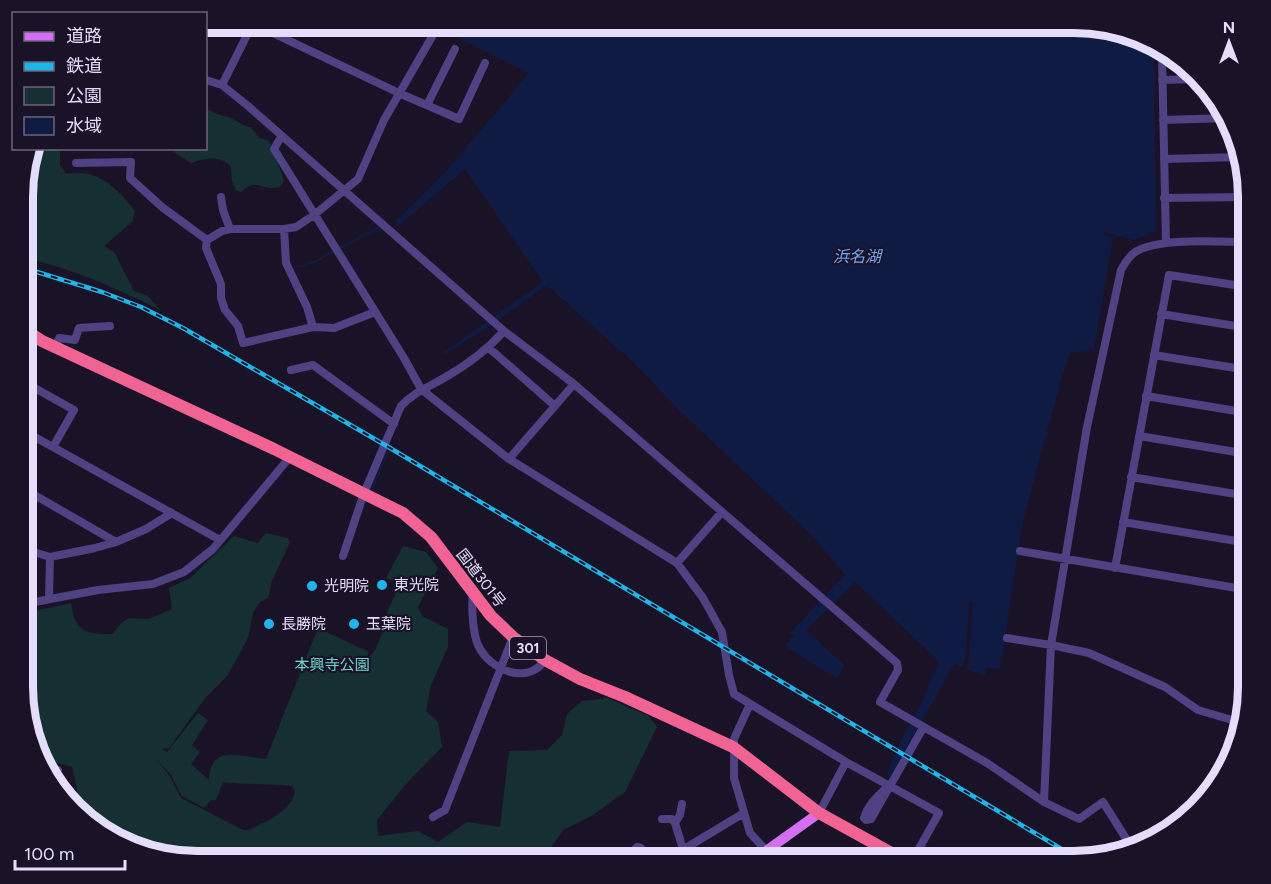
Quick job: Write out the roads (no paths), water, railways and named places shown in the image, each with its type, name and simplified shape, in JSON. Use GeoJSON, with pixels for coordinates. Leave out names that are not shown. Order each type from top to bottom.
{"type":"FeatureCollection","features":[{"type":"Feature","properties":{"kind":"highway","name":"国道301号"},"geometry":{"type":"LineString","coordinates":[[33,334],[55,347],[290,457],[403,513],[431,537],[491,616],[513,637],[545,660],[580,679],[625,697],[733,747],[819,813],[888,851]]}},
{"type":"Feature","properties":{"kind":"main road"},"geometry":{"type":"LineString","coordinates":[[766,850],[819,813]]}},
{"type":"Feature","properties":{"kind":"street"},"geometry":{"type":"LineString","coordinates":[[222,85],[248,33]]}},
{"type":"Feature","properties":{"kind":"street"},"geometry":{"type":"LineString","coordinates":[[274,33],[400,94],[459,119],[485,63]]}},
{"type":"Feature","properties":{"kind":"street"},"geometry":{"type":"LineString","coordinates":[[207,240],[230,229],[296,227],[358,179],[384,120],[433,35]]}},
{"type":"Feature","properties":{"kind":"street"},"geometry":{"type":"LineString","coordinates":[[427,105],[455,49]]}},
{"type":"Feature","properties":{"kind":"street"},"geometry":{"type":"LineString","coordinates":[[1162,59],[1166,243]]}},
{"type":"Feature","properties":{"kind":"street"},"geometry":{"type":"LineString","coordinates":[[1162,80],[1188,79]]}},
{"type":"Feature","properties":{"kind":"street"},"geometry":{"type":"LineString","coordinates":[[207,80],[222,85],[504,331],[574,384],[897,663],[898,670],[880,702],[987,763],[1044,802],[1078,819],[1104,802],[1128,842]]}},
{"type":"Feature","properties":{"kind":"street"},"geometry":{"type":"LineString","coordinates":[[1163,120],[1218,118]]}},
{"type":"Feature","properties":{"kind":"street"},"geometry":{"type":"LineString","coordinates":[[281,137],[274,149],[421,389],[509,459],[677,563],[703,598],[722,632],[734,694],[846,762],[939,813],[918,851]]}},
{"type":"Feature","properties":{"kind":"street"},"geometry":{"type":"LineString","coordinates":[[1164,159],[1233,157]]}},
{"type":"Feature","properties":{"kind":"street"},"geometry":{"type":"LineString","coordinates":[[76,163],[131,162],[130,178],[162,207],[207,240]]}},
{"type":"Feature","properties":{"kind":"street"},"geometry":{"type":"LineString","coordinates":[[221,197],[222,210],[230,229]]}},
{"type":"Feature","properties":{"kind":"street"},"geometry":{"type":"LineString","coordinates":[[1164,198],[1238,197]]}},
{"type":"Feature","properties":{"kind":"street"},"geometry":{"type":"LineString","coordinates":[[284,229],[286,263],[307,307],[313,327]]}},
{"type":"Feature","properties":{"kind":"street"},"geometry":{"type":"LineString","coordinates":[[207,240],[206,248],[221,284],[221,298],[225,309],[238,326],[243,343],[313,327],[334,328],[375,312]]}},
{"type":"Feature","properties":{"kind":"street"},"geometry":{"type":"LineString","coordinates":[[1044,802],[1051,645],[1087,427],[1121,270],[1134,252],[1153,245],[1238,242]]}},
{"type":"Feature","properties":{"kind":"street"},"geometry":{"type":"LineString","coordinates":[[1115,567],[1169,274],[1238,285]]}},
{"type":"Feature","properties":{"kind":"street"},"geometry":{"type":"LineString","coordinates":[[1161,314],[1238,326]]}},
{"type":"Feature","properties":{"kind":"street"},"geometry":{"type":"LineString","coordinates":[[55,347],[59,338],[75,340],[78,328],[110,326]]}},
{"type":"Feature","properties":{"kind":"street"},"geometry":{"type":"LineString","coordinates":[[343,556],[364,493],[401,405],[411,395],[445,377],[489,348],[504,331]]}},
{"type":"Feature","properties":{"kind":"street"},"geometry":{"type":"LineString","coordinates":[[489,348],[555,406]]}},
{"type":"Feature","properties":{"kind":"street"},"geometry":{"type":"LineString","coordinates":[[1154,355],[1238,368]]}},
{"type":"Feature","properties":{"kind":"street"},"geometry":{"type":"LineString","coordinates":[[291,370],[313,365],[394,424]]}},
{"type":"Feature","properties":{"kind":"street"},"geometry":{"type":"LineString","coordinates":[[509,459],[574,384]]}},
{"type":"Feature","properties":{"kind":"street"},"geometry":{"type":"LineString","coordinates":[[33,387],[74,410],[53,447]]}},
{"type":"Feature","properties":{"kind":"street"},"geometry":{"type":"LineString","coordinates":[[1146,396],[1238,411]]}},
{"type":"Feature","properties":{"kind":"street"},"geometry":{"type":"LineString","coordinates":[[33,436],[220,540]]}},
{"type":"Feature","properties":{"kind":"street"},"geometry":{"type":"LineString","coordinates":[[1139,436],[1238,452]]}},
{"type":"Feature","properties":{"kind":"street"},"geometry":{"type":"LineString","coordinates":[[33,602],[98,590],[153,584],[173,577],[204,557],[290,457]]}},
{"type":"Feature","properties":{"kind":"street"},"geometry":{"type":"LineString","coordinates":[[1131,477],[1238,494]]}},
{"type":"Feature","properties":{"kind":"street"},"geometry":{"type":"LineString","coordinates":[[33,494],[116,542]]}},
{"type":"Feature","properties":{"kind":"street"},"geometry":{"type":"LineString","coordinates":[[33,552],[50,557],[116,542],[146,529],[172,513]]}},
{"type":"Feature","properties":{"kind":"street"},"geometry":{"type":"LineString","coordinates":[[677,563],[721,513]]}},
{"type":"Feature","properties":{"kind":"street"},"geometry":{"type":"LineString","coordinates":[[1123,522],[1238,541]]}},
{"type":"Feature","properties":{"kind":"street"},"geometry":{"type":"LineString","coordinates":[[1020,551],[1238,588]]}},
{"type":"Feature","properties":{"kind":"street"},"geometry":{"type":"LineString","coordinates":[[49,599],[50,557]]}},
{"type":"Feature","properties":{"kind":"street"},"geometry":{"type":"LineString","coordinates":[[473,594],[471,607],[476,643],[486,657],[501,668],[521,675],[539,669],[545,660]]}},
{"type":"Feature","properties":{"kind":"street"},"geometry":{"type":"LineString","coordinates":[[432,816],[445,810],[472,753],[513,637]]}},
{"type":"Feature","properties":{"kind":"street"},"geometry":{"type":"LineString","coordinates":[[1007,638],[1089,653],[1165,687],[1198,710],[1235,721]]}},
{"type":"Feature","properties":{"kind":"street"},"geometry":{"type":"LineString","coordinates":[[750,704],[734,739],[734,778],[750,833],[766,850]]}},
{"type":"Feature","properties":{"kind":"street"},"geometry":{"type":"LineString","coordinates":[[889,785],[923,728]]}},
{"type":"Feature","properties":{"kind":"street"},"geometry":{"type":"LineString","coordinates":[[819,813],[846,762]]}},
{"type":"Feature","properties":{"kind":"street"},"geometry":{"type":"LineString","coordinates":[[675,823],[680,815],[682,804]]}},
{"type":"Feature","properties":{"kind":"street"},"geometry":{"type":"LineString","coordinates":[[680,851],[744,813]]}},
{"type":"Feature","properties":{"kind":"street"},"geometry":{"type":"LineString","coordinates":[[662,819],[672,819],[675,823],[683,849]]}},
{"type":"Feature","properties":{"kind":"water","name":"浜名湖"},"geometry":{"type":"Polygon","coordinates":[[[449,33],[1085,33],[1137,45],[1154,54],[1156,231],[1134,240],[1104,232],[1104,235],[1113,237],[1094,349],[1070,353],[1064,369],[1022,524],[1000,669],[987,668],[985,676],[968,669],[973,603],[969,603],[965,660],[962,667],[954,664],[890,777],[887,773],[899,744],[923,700],[939,661],[855,582],[806,630],[843,664],[837,679],[785,646],[794,636],[790,633],[845,575],[812,535],[681,412],[633,362],[547,285],[445,354],[444,352],[543,282],[465,169],[398,226],[396,221],[451,166],[529,73],[449,33]]]}},
{"type":"Feature","properties":{"kind":"waterway"},"geometry":{"type":"LineString","coordinates":[[291,268],[314,262],[380,227]]}},
{"type":"Feature","properties":{"kind":"waterway"},"geometry":{"type":"LineString","coordinates":[[372,489],[391,445]]}},
{"type":"Feature","properties":{"kind":"railway"},"geometry":{"type":"LineString","coordinates":[[33,271],[102,292],[141,307],[183,328],[385,445],[1065,851]]}},
{"type":"Feature","properties":{"kind":"place","name":"東光院"},"geometry":{"type":"Point","coordinates":[382,585]}},
{"type":"Feature","properties":{"kind":"place","name":"光明院"},"geometry":{"type":"Point","coordinates":[312,586]}},
{"type":"Feature","properties":{"kind":"place","name":"長勝院"},"geometry":{"type":"Point","coordinates":[269,624]}},
{"type":"Feature","properties":{"kind":"place","name":"玉葉院"},"geometry":{"type":"Point","coordinates":[354,624]}},
{"type":"Feature","properties":{"kind":"park label","name":"本興寺公園"},"geometry":{"type":"Point","coordinates":[332,665]}}]}
